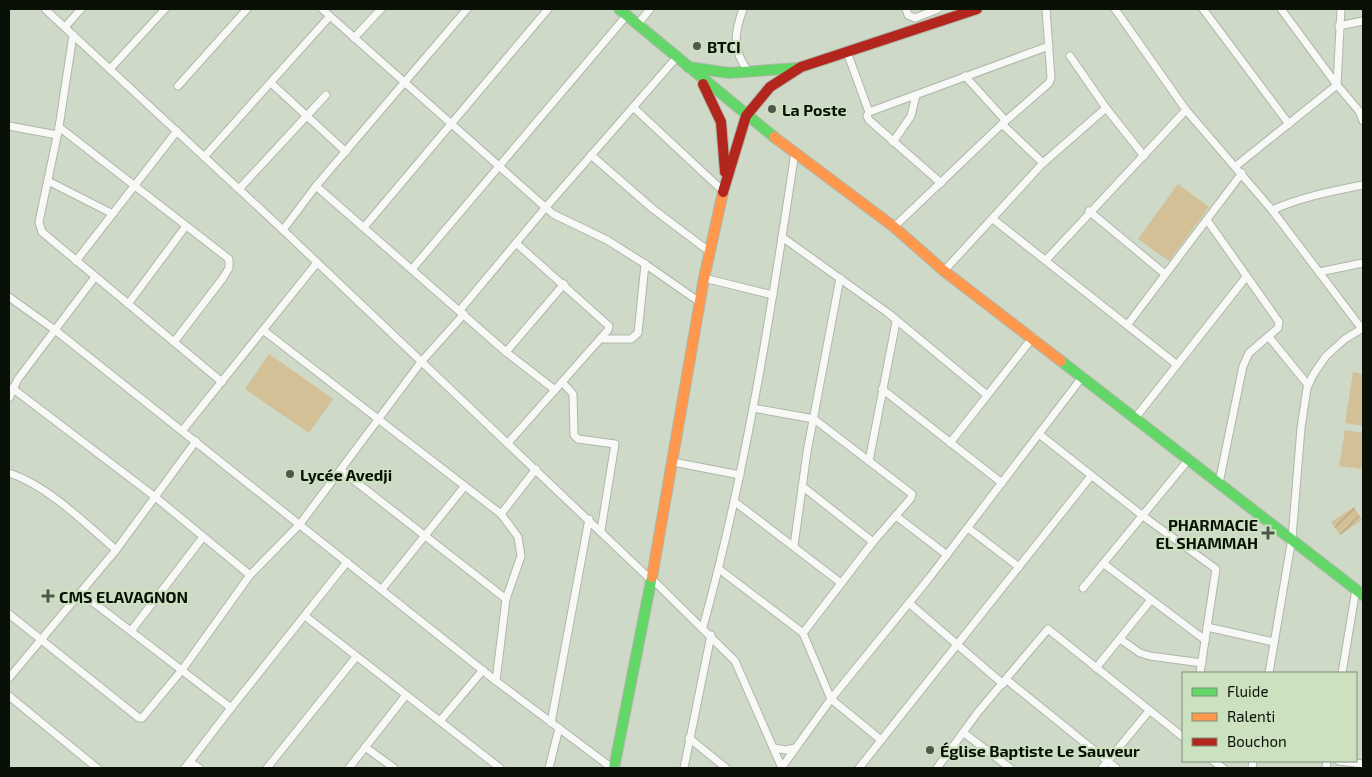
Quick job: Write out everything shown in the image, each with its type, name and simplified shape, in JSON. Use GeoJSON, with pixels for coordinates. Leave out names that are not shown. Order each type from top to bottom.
{"type":"FeatureCollection","features":[{"type":"Feature","properties":{"kind":"street"},"geometry":{"type":"LineString","coordinates":[[45,9],[283,230],[316,264],[711,635],[738,665],[782,768]]}},
{"type":"Feature","properties":{"kind":"street"},"geometry":{"type":"LineString","coordinates":[[65,27],[81,9]]}},
{"type":"Feature","properties":{"kind":"street"},"geometry":{"type":"LineString","coordinates":[[110,69],[165,9]]}},
{"type":"Feature","properties":{"kind":"street"},"geometry":{"type":"LineString","coordinates":[[178,86],[247,9]]}},
{"type":"Feature","properties":{"kind":"street"},"geometry":{"type":"LineString","coordinates":[[322,9],[452,122],[553,214],[608,240],[701,304]]}},
{"type":"Feature","properties":{"kind":"street"},"geometry":{"type":"LineString","coordinates":[[354,38],[381,9]]}},
{"type":"Feature","properties":{"kind":"street"},"geometry":{"type":"LineString","coordinates":[[283,230],[316,186],[406,83],[467,9]]}},
{"type":"Feature","properties":{"kind":"street"},"geometry":{"type":"LineString","coordinates":[[365,226],[548,9]]}},
{"type":"Feature","properties":{"kind":"street"},"geometry":{"type":"LineString","coordinates":[[638,24],[650,9]]}},
{"type":"Feature","properties":{"kind":"street"},"geometry":{"type":"LineString","coordinates":[[743,9],[736,48],[738,58],[748,71]]}},
{"type":"Feature","properties":{"kind":"street"},"geometry":{"type":"LineString","coordinates":[[906,9],[908,15],[915,18],[938,9]]}},
{"type":"Feature","properties":{"kind":"street"},"geometry":{"type":"LineString","coordinates":[[687,67],[729,72],[801,67],[977,9]]}},
{"type":"Feature","properties":{"kind":"street"},"geometry":{"type":"LineString","coordinates":[[894,227],[1004,122],[1049,83],[1051,78],[1046,9]]}},
{"type":"Feature","properties":{"kind":"street"},"geometry":{"type":"LineString","coordinates":[[1115,9],[1186,110],[1242,173],[1363,328],[1344,339],[1326,356],[1312,374],[1308,385],[1301,428],[1292,538],[1269,672]]}},
{"type":"Feature","properties":{"kind":"street"},"geometry":{"type":"LineString","coordinates":[[1203,9],[1289,124]]}},
{"type":"Feature","properties":{"kind":"street"},"geometry":{"type":"LineString","coordinates":[[1281,9],[1336,85],[1363,117]]}},
{"type":"Feature","properties":{"kind":"street"},"geometry":{"type":"LineString","coordinates":[[1236,166],[1336,85],[1341,9]]}},
{"type":"Feature","properties":{"kind":"street"},"geometry":{"type":"LineString","coordinates":[[413,268],[623,12],[746,116],[894,227],[944,271],[1083,376],[1360,592],[1342,672]]}},
{"type":"Feature","properties":{"kind":"street"},"geometry":{"type":"LineString","coordinates":[[204,157],[330,16]]}},
{"type":"Feature","properties":{"kind":"street"},"geometry":{"type":"LineString","coordinates":[[1340,26],[1363,22]]}},
{"type":"Feature","properties":{"kind":"street"},"geometry":{"type":"LineString","coordinates":[[73,35],[59,127],[39,222],[40,228],[42,232],[76,261],[222,382]]}},
{"type":"Feature","properties":{"kind":"street"},"geometry":{"type":"LineString","coordinates":[[869,112],[1049,46]]}},
{"type":"Feature","properties":{"kind":"street"},"geometry":{"type":"LineString","coordinates":[[848,52],[869,112],[867,116],[869,120],[940,183]]}},
{"type":"Feature","properties":{"kind":"street"},"geometry":{"type":"LineString","coordinates":[[1070,56],[1106,108],[1144,156]]}},
{"type":"Feature","properties":{"kind":"street"},"geometry":{"type":"LineString","coordinates":[[9,614],[140,718],[182,670],[250,575],[300,524],[342,471],[421,362],[516,243],[676,58]]}},
{"type":"Feature","properties":{"kind":"street"},"geometry":{"type":"LineString","coordinates":[[9,297],[55,330],[483,670],[613,768],[674,462],[704,278],[724,186],[746,116],[770,87],[801,67]]}},
{"type":"Feature","properties":{"kind":"street"},"geometry":{"type":"LineString","coordinates":[[965,76],[1004,122],[1043,163]]}},
{"type":"Feature","properties":{"kind":"street"},"geometry":{"type":"LineString","coordinates":[[698,77],[713,101],[721,122],[724,186]]}},
{"type":"Feature","properties":{"kind":"street"},"geometry":{"type":"LineString","coordinates":[[271,83],[306,118],[346,152]]}},
{"type":"Feature","properties":{"kind":"street"},"geometry":{"type":"LineString","coordinates":[[239,189],[326,95]]}},
{"type":"Feature","properties":{"kind":"street"},"geometry":{"type":"LineString","coordinates":[[894,142],[911,116],[916,95]]}},
{"type":"Feature","properties":{"kind":"street"},"geometry":{"type":"LineString","coordinates":[[633,107],[724,186]]}},
{"type":"Feature","properties":{"kind":"street"},"geometry":{"type":"LineString","coordinates":[[944,271],[994,220],[1043,163],[1106,108]]}},
{"type":"Feature","properties":{"kind":"street"},"geometry":{"type":"LineString","coordinates":[[1046,260],[1089,211],[1144,156],[1186,110]]}},
{"type":"Feature","properties":{"kind":"street"},"geometry":{"type":"LineString","coordinates":[[9,126],[57,135]]}},
{"type":"Feature","properties":{"kind":"street"},"geometry":{"type":"LineString","coordinates":[[59,127],[229,258],[229,268],[174,342]]}},
{"type":"Feature","properties":{"kind":"street"},"geometry":{"type":"LineString","coordinates":[[76,261],[176,131]]}},
{"type":"Feature","properties":{"kind":"street"},"geometry":{"type":"LineString","coordinates":[[702,627],[735,502],[773,295],[795,152]]}},
{"type":"Feature","properties":{"kind":"street"},"geometry":{"type":"LineString","coordinates":[[591,155],[653,209],[710,252]]}},
{"type":"Feature","properties":{"kind":"street"},"geometry":{"type":"LineString","coordinates":[[1128,324],[1242,173]]}},
{"type":"Feature","properties":{"kind":"street"},"geometry":{"type":"LineString","coordinates":[[48,181],[112,214]]}},
{"type":"Feature","properties":{"kind":"street"},"geometry":{"type":"LineString","coordinates":[[1272,210],[1306,197],[1363,185]]}},
{"type":"Feature","properties":{"kind":"street"},"geometry":{"type":"LineString","coordinates":[[316,186],[365,226],[506,352],[555,390]]}},
{"type":"Feature","properties":{"kind":"street"},"geometry":{"type":"LineString","coordinates":[[1089,211],[1165,274]]}},
{"type":"Feature","properties":{"kind":"street"},"geometry":{"type":"LineString","coordinates":[[994,220],[1128,324],[1176,364]]}},
{"type":"Feature","properties":{"kind":"street"},"geometry":{"type":"LineString","coordinates":[[1207,220],[1246,277],[1278,317],[1278,328],[1249,353],[1243,366],[1219,483]]}},
{"type":"Feature","properties":{"kind":"street"},"geometry":{"type":"LineString","coordinates":[[128,304],[186,226]]}},
{"type":"Feature","properties":{"kind":"street"},"geometry":{"type":"LineString","coordinates":[[782,237],[840,278],[957,368],[987,395]]}},
{"type":"Feature","properties":{"kind":"street"},"geometry":{"type":"LineString","coordinates":[[508,443],[608,330],[608,323],[516,243]]}},
{"type":"Feature","properties":{"kind":"street"},"geometry":{"type":"LineString","coordinates":[[182,431],[316,264]]}},
{"type":"Feature","properties":{"kind":"street"},"geometry":{"type":"LineString","coordinates":[[600,339],[631,338],[638,333],[645,264]]}},
{"type":"Feature","properties":{"kind":"street"},"geometry":{"type":"LineString","coordinates":[[1319,272],[1363,264]]}},
{"type":"Feature","properties":{"kind":"street"},"geometry":{"type":"LineString","coordinates":[[9,398],[12,388],[95,276]]}},
{"type":"Feature","properties":{"kind":"street"},"geometry":{"type":"LineString","coordinates":[[1136,417],[1246,277]]}},
{"type":"Feature","properties":{"kind":"street"},"geometry":{"type":"LineString","coordinates":[[704,278],[773,295]]}},
{"type":"Feature","properties":{"kind":"street"},"geometry":{"type":"LineString","coordinates":[[794,546],[802,486],[840,278]]}},
{"type":"Feature","properties":{"kind":"street"},"geometry":{"type":"LineString","coordinates":[[506,352],[564,284]]}},
{"type":"Feature","properties":{"kind":"street"},"geometry":{"type":"LineString","coordinates":[[869,461],[896,322]]}},
{"type":"Feature","properties":{"kind":"street"},"geometry":{"type":"LineString","coordinates":[[263,330],[501,514],[514,529],[521,546],[521,556],[506,599],[496,680]]}},
{"type":"Feature","properties":{"kind":"street"},"geometry":{"type":"LineString","coordinates":[[950,443],[1032,337]]}},
{"type":"Feature","properties":{"kind":"street"},"geometry":{"type":"LineString","coordinates":[[1269,337],[1308,385]]}},
{"type":"Feature","properties":{"kind":"street"},"geometry":{"type":"LineString","coordinates":[[782,768],[831,699],[947,555],[1083,376]]}},
{"type":"Feature","properties":{"kind":"street"},"geometry":{"type":"LineString","coordinates":[[562,382],[573,394],[574,435],[578,439],[615,444],[601,530]]}},
{"type":"Feature","properties":{"kind":"street"},"geometry":{"type":"LineString","coordinates":[[12,388],[154,496],[250,575]]}},
{"type":"Feature","properties":{"kind":"street"},"geometry":{"type":"LineString","coordinates":[[882,389],[1002,483]]}},
{"type":"Feature","properties":{"kind":"street"},"geometry":{"type":"LineString","coordinates":[[753,408],[814,419],[912,494],[912,498],[873,542],[803,633]]}},
{"type":"Feature","properties":{"kind":"street"},"geometry":{"type":"LineString","coordinates":[[1039,434],[1143,516],[1216,569],[1200,672]]}},
{"type":"Feature","properties":{"kind":"street"},"geometry":{"type":"LineString","coordinates":[[9,678],[116,550],[196,441]]}},
{"type":"Feature","properties":{"kind":"street"},"geometry":{"type":"LineString","coordinates":[[1083,588],[1189,458]]}},
{"type":"Feature","properties":{"kind":"street"},"geometry":{"type":"LineString","coordinates":[[674,462],[740,475]]}},
{"type":"Feature","properties":{"kind":"street"},"geometry":{"type":"LineString","coordinates":[[501,514],[536,469]]}},
{"type":"Feature","properties":{"kind":"street"},"geometry":{"type":"LineString","coordinates":[[342,471],[506,599]]}},
{"type":"Feature","properties":{"kind":"street"},"geometry":{"type":"LineString","coordinates":[[9,473],[24,478],[38,486],[116,550]]}},
{"type":"Feature","properties":{"kind":"street"},"geometry":{"type":"LineString","coordinates":[[859,768],[1091,476]]}},
{"type":"Feature","properties":{"kind":"street"},"geometry":{"type":"LineString","coordinates":[[802,486],[873,542]]}},
{"type":"Feature","properties":{"kind":"street"},"geometry":{"type":"LineString","coordinates":[[382,589],[464,487]]}},
{"type":"Feature","properties":{"kind":"street"},"geometry":{"type":"LineString","coordinates":[[735,502],[841,583]]}},
{"type":"Feature","properties":{"kind":"street"},"geometry":{"type":"LineString","coordinates":[[896,516],[947,555]]}},
{"type":"Feature","properties":{"kind":"street"},"geometry":{"type":"LineString","coordinates":[[551,723],[589,519]]}},
{"type":"Feature","properties":{"kind":"street"},"geometry":{"type":"LineString","coordinates":[[968,528],[1019,567]]}},
{"type":"Feature","properties":{"kind":"street"},"geometry":{"type":"LineString","coordinates":[[131,631],[204,537]]}},
{"type":"Feature","properties":{"kind":"street"},"geometry":{"type":"LineString","coordinates":[[185,768],[230,708],[347,562]]}},
{"type":"Feature","properties":{"kind":"street"},"geometry":{"type":"LineString","coordinates":[[1104,564],[1150,601],[1205,640]]}},
{"type":"Feature","properties":{"kind":"street"},"geometry":{"type":"LineString","coordinates":[[718,570],[803,633],[831,699],[881,740]]}},
{"type":"Feature","properties":{"kind":"street"},"geometry":{"type":"LineString","coordinates":[[82,593],[230,708]]}},
{"type":"Feature","properties":{"kind":"street"},"geometry":{"type":"LineString","coordinates":[[1096,668],[1150,601]]}},
{"type":"Feature","properties":{"kind":"street"},"geometry":{"type":"LineString","coordinates":[[909,603],[957,645],[1116,768]]}},
{"type":"Feature","properties":{"kind":"street"},"geometry":{"type":"LineString","coordinates":[[305,616],[500,768]]}},
{"type":"Feature","properties":{"kind":"street"},"geometry":{"type":"LineString","coordinates":[[1207,627],[1274,642]]}},
{"type":"Feature","properties":{"kind":"street"},"geometry":{"type":"LineString","coordinates":[[937,768],[978,712],[1048,629],[1182,736]]}},
{"type":"Feature","properties":{"kind":"street"},"geometry":{"type":"LineString","coordinates":[[684,768],[711,635]]}},
{"type":"Feature","properties":{"kind":"street"},"geometry":{"type":"LineString","coordinates":[[1120,639],[1145,655],[1202,662]]}},
{"type":"Feature","properties":{"kind":"street"},"geometry":{"type":"LineString","coordinates":[[267,768],[356,656]]}},
{"type":"Feature","properties":{"kind":"street"},"geometry":{"type":"LineString","coordinates":[[440,721],[483,670]]}},
{"type":"Feature","properties":{"kind":"street"},"geometry":{"type":"LineString","coordinates":[[349,768],[406,695]]}},
{"type":"Feature","properties":{"kind":"street"},"geometry":{"type":"LineString","coordinates":[[9,696],[97,768]]}},
{"type":"Feature","properties":{"kind":"street"},"geometry":{"type":"LineString","coordinates":[[1102,768],[1149,710]]}},
{"type":"Feature","properties":{"kind":"street"},"geometry":{"type":"LineString","coordinates":[[549,768],[559,728]]}},
{"type":"Feature","properties":{"kind":"street"},"geometry":{"type":"LineString","coordinates":[[964,733],[1010,768]]}},
{"type":"Feature","properties":{"kind":"street"},"geometry":{"type":"LineString","coordinates":[[689,738],[726,768]]}},
{"type":"Feature","properties":{"kind":"street"},"geometry":{"type":"LineString","coordinates":[[366,747],[394,768]]}},
{"type":"Feature","properties":{"kind":"street"},"geometry":{"type":"LineString","coordinates":[[774,748],[786,750],[796,747]]}},
{"type":"Feature","properties":{"kind":"street"},"geometry":{"type":"LineString","coordinates":[[190,762],[199,768]]}},
{"type":"Feature","properties":{"kind":"street"},"geometry":{"type":"LineString","coordinates":[[1347,762],[1363,764]]}},
{"type":"Feature","properties":{"kind":"shaded area"},"geometry":{"type":"Polygon","coordinates":[[[1178,184],[1209,207],[1169,261],[1138,239],[1178,184]]]}},
{"type":"Feature","properties":{"kind":"shaded area"},"geometry":{"type":"Polygon","coordinates":[[[269,354],[333,399],[309,433],[245,389],[269,354]]]}},
{"type":"Feature","properties":{"kind":"shaded area"},"geometry":{"type":"Polygon","coordinates":[[[1353,372],[1363,374],[1363,426],[1345,423],[1353,372]]]}},
{"type":"Feature","properties":{"kind":"shaded area"},"geometry":{"type":"Polygon","coordinates":[[[1345,430],[1363,433],[1363,469],[1339,466],[1345,430]]]}},
{"type":"Feature","properties":{"kind":"shaded area"},"geometry":{"type":"Polygon","coordinates":[[[1354,507],[1362,520],[1340,535],[1331,522],[1354,507]]]}},
{"type":"Feature","properties":{"kind":"traffic: fast"},"geometry":{"type":"LineString","coordinates":[[619,9],[774,137]]}},
{"type":"Feature","properties":{"kind":"traffic: fast"},"geometry":{"type":"LineString","coordinates":[[688,67],[729,73],[798,68]]}},
{"type":"Feature","properties":{"kind":"traffic: fast"},"geometry":{"type":"LineString","coordinates":[[1061,361],[1363,595]]}},
{"type":"Feature","properties":{"kind":"traffic: fast"},"geometry":{"type":"LineString","coordinates":[[614,768],[651,581]]}},
{"type":"Feature","properties":{"kind":"traffic: slow"},"geometry":{"type":"LineString","coordinates":[[774,137],[894,227],[944,271],[1061,361]]}},
{"type":"Feature","properties":{"kind":"traffic: slow"},"geometry":{"type":"LineString","coordinates":[[652,577],[704,278],[723,192]]}},
{"type":"Feature","properties":{"kind":"traffic: jam"},"geometry":{"type":"LineString","coordinates":[[723,192],[746,116],[770,87],[801,67],[977,9]]}},
{"type":"Feature","properties":{"kind":"traffic: jam"},"geometry":{"type":"LineString","coordinates":[[703,84],[721,122],[725,172]]}},
{"type":"Feature","properties":{"kind":"place","name":"BTCI"},"geometry":{"type":"Point","coordinates":[697,46]}},
{"type":"Feature","properties":{"kind":"place","name":"La Poste"},"geometry":{"type":"Point","coordinates":[772,109]}},
{"type":"Feature","properties":{"kind":"place","name":"Lycée Avedji"},"geometry":{"type":"Point","coordinates":[290,474]}},
{"type":"Feature","properties":{"kind":"place","name":"PHARMACIE EL SHAMMAH"},"geometry":{"type":"Point","coordinates":[1268,533]}},
{"type":"Feature","properties":{"kind":"place","name":"CMS ELAVAGNON"},"geometry":{"type":"Point","coordinates":[48,596]}},
{"type":"Feature","properties":{"kind":"place","name":"Église Baptiste Le Sauveur"},"geometry":{"type":"Point","coordinates":[930,750]}}]}
